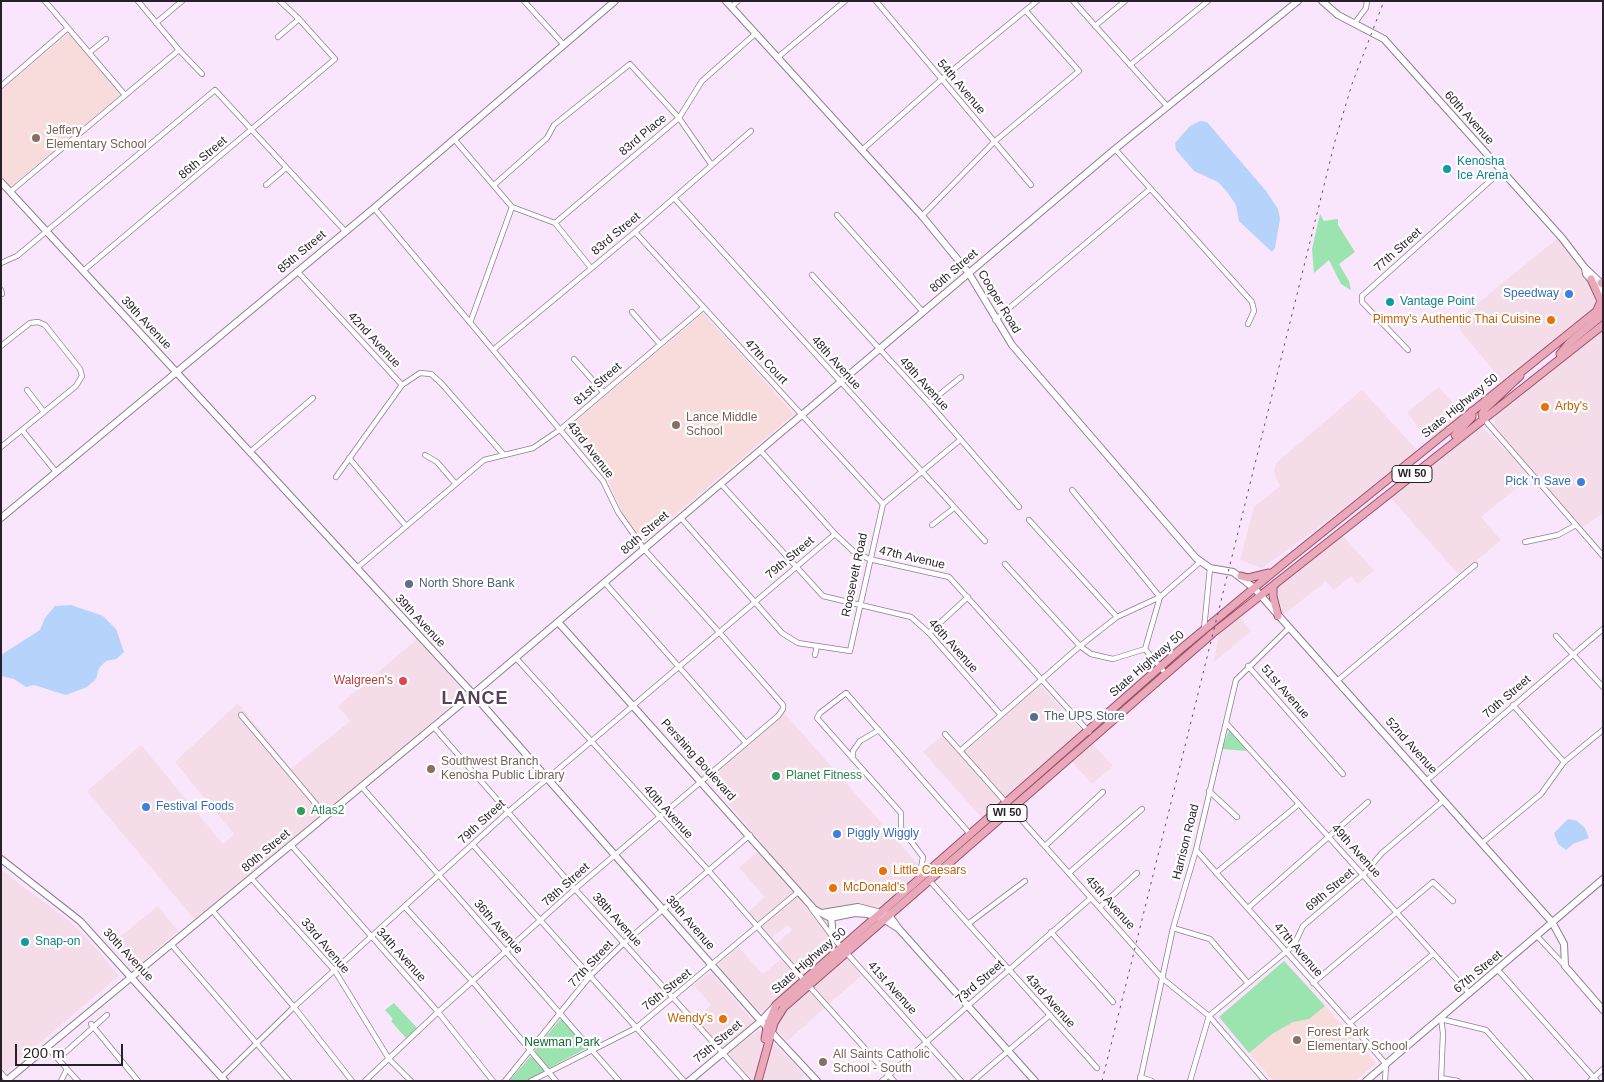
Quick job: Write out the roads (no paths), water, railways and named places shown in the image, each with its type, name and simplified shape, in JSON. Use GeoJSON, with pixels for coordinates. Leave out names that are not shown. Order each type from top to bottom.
{"type":"FeatureCollection","features":[{"type":"Feature","properties":{"kind":"main road"},"geometry":{"type":"LineString","coordinates":[[1552,364],[1570,342],[1599,314],[1601,301],[1591,279]]}},
{"type":"Feature","properties":{"kind":"main road","name":"State Highway 50"},"geometry":{"type":"LineString","coordinates":[[769,1030],[779,1014],[807,983],[844,950],[878,915],[1160,667],[1274,571],[1530,364],[1599,314],[1603,306]]}},
{"type":"Feature","properties":{"kind":"main road","name":"State Highway 50"},"geometry":{"type":"LineString","coordinates":[[844,950],[887,917],[1260,594],[1603,326]]}},
{"type":"Feature","properties":{"kind":"main road"},"geometry":{"type":"LineString","coordinates":[[1483,418],[1482,414],[1485,409],[1512,387],[1530,364]]}},
{"type":"Feature","properties":{"kind":"main road"},"geometry":{"type":"LineString","coordinates":[[1430,460],[1467,424],[1472,417],[1472,411]]}},
{"type":"Feature","properties":{"kind":"main road"},"geometry":{"type":"LineString","coordinates":[[1337,534],[1338,527],[1358,504]]}},
{"type":"Feature","properties":{"kind":"main road"},"geometry":{"type":"LineString","coordinates":[[1260,594],[1260,588],[1280,572],[1296,553]]}},
{"type":"Feature","properties":{"kind":"main road"},"geometry":{"type":"LineString","coordinates":[[1242,576],[1257,577],[1274,571]]}},
{"type":"Feature","properties":{"kind":"main road"},"geometry":{"type":"LineString","coordinates":[[1276,581],[1273,587],[1273,596],[1278,616]]}},
{"type":"Feature","properties":{"kind":"main road"},"geometry":{"type":"LineString","coordinates":[[1220,627],[1230,614],[1252,594],[1254,588]]}},
{"type":"Feature","properties":{"kind":"main road","name":"State Highway 50"},"geometry":{"type":"LineString","coordinates":[[758,1081],[770,1019],[776,1005],[807,983]]}},
{"type":"Feature","properties":{"kind":"street"},"geometry":{"type":"LineString","coordinates":[[45,1],[125,95]]}},
{"type":"Feature","properties":{"kind":"street"},"geometry":{"type":"LineString","coordinates":[[138,1],[202,74]]}},
{"type":"Feature","properties":{"kind":"street"},"geometry":{"type":"LineString","coordinates":[[156,23],[182,1]]}},
{"type":"Feature","properties":{"kind":"street"},"geometry":{"type":"LineString","coordinates":[[278,37],[299,19],[280,1]]}},
{"type":"Feature","properties":{"kind":"street"},"geometry":{"type":"LineString","coordinates":[[524,1],[563,44]]}},
{"type":"Feature","properties":{"kind":"street","name":"85th Street"},"geometry":{"type":"LineString","coordinates":[[1,518],[374,208],[615,1]]}},
{"type":"Feature","properties":{"kind":"street","name":"Cooper Road"},"geometry":{"type":"LineString","coordinates":[[726,1],[922,216],[968,272],[995,320],[1039,378],[1200,562],[1210,568]]}},
{"type":"Feature","properties":{"kind":"street"},"geometry":{"type":"LineString","coordinates":[[731,7],[738,1]]}},
{"type":"Feature","properties":{"kind":"street"},"geometry":{"type":"LineString","coordinates":[[777,58],[845,1]]}},
{"type":"Feature","properties":{"kind":"street","name":"54th Avenue"},"geometry":{"type":"LineString","coordinates":[[876,1],[1031,186]]}},
{"type":"Feature","properties":{"kind":"street"},"geometry":{"type":"LineString","coordinates":[[862,150],[942,79],[1037,1]]}},
{"type":"Feature","properties":{"kind":"street"},"geometry":{"type":"LineString","coordinates":[[1073,1],[1167,106]]}},
{"type":"Feature","properties":{"kind":"street"},"geometry":{"type":"LineString","coordinates":[[1095,26],[1125,1]]}},
{"type":"Feature","properties":{"kind":"street"},"geometry":{"type":"LineString","coordinates":[[1130,65],[1208,1]]}},
{"type":"Feature","properties":{"kind":"street","name":"80th Street"},"geometry":{"type":"LineString","coordinates":[[10,1079],[516,658],[968,272],[1167,106],[1298,1]]}},
{"type":"Feature","properties":{"kind":"street","name":"60th Avenue"},"geometry":{"type":"LineString","coordinates":[[1322,1],[1338,15],[1384,39],[1585,268],[1602,284]]}},
{"type":"Feature","properties":{"kind":"street"},"geometry":{"type":"LineString","coordinates":[[1354,24],[1366,8],[1367,1]]}},
{"type":"Feature","properties":{"kind":"street"},"geometry":{"type":"LineString","coordinates":[[922,216],[994,142],[1079,71],[1026,11]]}},
{"type":"Feature","properties":{"kind":"street","name":"86th Street"},"geometry":{"type":"LineString","coordinates":[[83,272],[335,59],[299,19]]}},
{"type":"Feature","properties":{"kind":"street"},"geometry":{"type":"LineString","coordinates":[[1,86],[68,28]]}},
{"type":"Feature","properties":{"kind":"street","name":"83rd Place"},"geometry":{"type":"LineString","coordinates":[[555,223],[679,118],[702,81],[756,34]]}},
{"type":"Feature","properties":{"kind":"street"},"geometry":{"type":"LineString","coordinates":[[90,52],[106,39]]}},
{"type":"Feature","properties":{"kind":"street"},"geometry":{"type":"LineString","coordinates":[[10,192],[179,50]]}},
{"type":"Feature","properties":{"kind":"street"},"geometry":{"type":"LineString","coordinates":[[494,185],[547,138],[554,125],[630,64],[679,118],[712,164]]}},
{"type":"Feature","properties":{"kind":"street"},"geometry":{"type":"LineString","coordinates":[[1,263],[17,256],[215,90],[345,231]]}},
{"type":"Feature","properties":{"kind":"street","name":"83rd Street"},"geometry":{"type":"LineString","coordinates":[[493,350],[635,232],[750,131]]}},
{"type":"Feature","properties":{"kind":"street"},"geometry":{"type":"LineString","coordinates":[[454,139],[512,207],[555,223],[591,268]]}},
{"type":"Feature","properties":{"kind":"street"},"geometry":{"type":"LineString","coordinates":[[1115,149],[1252,302],[1254,311],[1248,324]]}},
{"type":"Feature","properties":{"kind":"street"},"geometry":{"type":"LineString","coordinates":[[266,185],[286,168]]}},
{"type":"Feature","properties":{"kind":"street","name":"77th Street"},"geometry":{"type":"LineString","coordinates":[[1408,350],[1362,302],[1362,296],[1501,171]]}},
{"type":"Feature","properties":{"kind":"street","name":"39th Avenue"},"geometry":{"type":"LineString","coordinates":[[1,182],[473,694],[760,1021],[817,1081]]}},
{"type":"Feature","properties":{"kind":"street"},"geometry":{"type":"LineString","coordinates":[[995,320],[1150,190]]}},
{"type":"Feature","properties":{"kind":"street","name":"48th Avenue"},"geometry":{"type":"LineString","coordinates":[[674,198],[985,541]]}},
{"type":"Feature","properties":{"kind":"street"},"geometry":{"type":"LineString","coordinates":[[470,323],[512,207]]}},
{"type":"Feature","properties":{"kind":"street","name":"43rd Avenue"},"geometry":{"type":"LineString","coordinates":[[374,208],[603,481],[618,512],[644,549],[783,705],[783,709]]}},
{"type":"Feature","properties":{"kind":"street"},"geometry":{"type":"LineString","coordinates":[[837,215],[923,312]]}},
{"type":"Feature","properties":{"kind":"street","name":"47th Court"},"geometry":{"type":"LineString","coordinates":[[635,232],[883,504]]}},
{"type":"Feature","properties":{"kind":"street","name":"60th Avenue"},"geometry":{"type":"LineString","coordinates":[[1585,268],[1591,279],[1603,293]]}},
{"type":"Feature","properties":{"kind":"street","name":"42nd Avenue"},"geometry":{"type":"LineString","coordinates":[[297,271],[402,384],[420,373],[431,374],[504,455]]}},
{"type":"Feature","properties":{"kind":"street","name":"49th Avenue"},"geometry":{"type":"LineString","coordinates":[[812,276],[929,403],[1018,507]]}},
{"type":"Feature","properties":{"kind":"street","name":"81st Street"},"geometry":{"type":"LineString","coordinates":[[357,568],[484,460],[533,448],[561,429],[703,308]]}},
{"type":"Feature","properties":{"kind":"street"},"geometry":{"type":"LineString","coordinates":[[632,312],[660,344]]}},
{"type":"Feature","properties":{"kind":"street"},"geometry":{"type":"LineString","coordinates":[[1,346],[30,323],[38,322],[45,325],[51,332],[80,369],[82,376],[76,386],[1,447]]}},
{"type":"Feature","properties":{"kind":"street"},"geometry":{"type":"LineString","coordinates":[[574,359],[603,392]]}},
{"type":"Feature","properties":{"kind":"street"},"geometry":{"type":"LineString","coordinates":[[929,403],[961,377]]}},
{"type":"Feature","properties":{"kind":"street"},"geometry":{"type":"LineString","coordinates":[[336,477],[402,384]]}},
{"type":"Feature","properties":{"kind":"street"},"geometry":{"type":"LineString","coordinates":[[27,390],[44,412]]}},
{"type":"Feature","properties":{"kind":"street"},"geometry":{"type":"LineString","coordinates":[[250,452],[313,398]]}},
{"type":"Feature","properties":{"kind":"street"},"geometry":{"type":"LineString","coordinates":[[1483,418],[1603,556]]}},
{"type":"Feature","properties":{"kind":"street"},"geometry":{"type":"LineString","coordinates":[[22,430],[56,472]]}},
{"type":"Feature","properties":{"kind":"street"},"geometry":{"type":"LineString","coordinates":[[883,504],[960,440]]}},
{"type":"Feature","properties":{"kind":"street","name":"47th Avenue"},"geometry":{"type":"LineString","coordinates":[[760,450],[852,551],[869,559],[950,577],[1093,738]]}},
{"type":"Feature","properties":{"kind":"street"},"geometry":{"type":"LineString","coordinates":[[425,455],[437,462],[455,483]]}},
{"type":"Feature","properties":{"kind":"street"},"geometry":{"type":"LineString","coordinates":[[349,458],[406,526]]}},
{"type":"Feature","properties":{"kind":"street","name":"46th Avenue"},"geometry":{"type":"LineString","coordinates":[[721,484],[795,568],[823,596],[911,617],[929,633],[1000,714]]}},
{"type":"Feature","properties":{"kind":"street"},"geometry":{"type":"LineString","coordinates":[[1072,490],[1160,597]]}},
{"type":"Feature","properties":{"kind":"street","name":"Roosevelt Road"},"geometry":{"type":"LineString","coordinates":[[817,646],[850,651],[869,559],[883,504]]}},
{"type":"Feature","properties":{"kind":"street"},"geometry":{"type":"LineString","coordinates":[[932,525],[954,508]]}},
{"type":"Feature","properties":{"kind":"street"},"geometry":{"type":"LineString","coordinates":[[681,518],[782,633],[798,642],[817,646],[815,655]]}},
{"type":"Feature","properties":{"kind":"street"},"geometry":{"type":"LineString","coordinates":[[1029,520],[1117,617]]}},
{"type":"Feature","properties":{"kind":"street"},"geometry":{"type":"LineString","coordinates":[[1525,542],[1560,534],[1576,525]]}},
{"type":"Feature","properties":{"kind":"street","name":"79th Street"},"geometry":{"type":"LineString","coordinates":[[224,1079],[256,1043],[294,1007],[547,777],[835,534]]}},
{"type":"Feature","properties":{"kind":"street"},"geometry":{"type":"LineString","coordinates":[[960,751],[1040,679],[1080,646],[1117,617],[1160,597],[1200,562]]}},
{"type":"Feature","properties":{"kind":"street"},"geometry":{"type":"LineString","coordinates":[[1005,564],[1080,646],[1091,654],[1113,659],[1144,650]]}},
{"type":"Feature","properties":{"kind":"street"},"geometry":{"type":"LineString","coordinates":[[1337,681],[1475,565]]}},
{"type":"Feature","properties":{"kind":"street"},"geometry":{"type":"LineString","coordinates":[[1204,630],[1210,568]]}},
{"type":"Feature","properties":{"kind":"street","name":"52nd Avenue"},"geometry":{"type":"LineString","coordinates":[[1210,568],[1228,570],[1242,576],[1444,800],[1552,922],[1564,944],[1565,966]]}},
{"type":"Feature","properties":{"kind":"street"},"geometry":{"type":"LineString","coordinates":[[605,583],[746,743]]}},
{"type":"Feature","properties":{"kind":"street"},"geometry":{"type":"LineString","coordinates":[[929,633],[968,597]]}},
{"type":"Feature","properties":{"kind":"street"},"geometry":{"type":"LineString","coordinates":[[1144,650],[1160,597]]}},
{"type":"Feature","properties":{"kind":"street","name":"Pershing Boulevard"},"geometry":{"type":"LineString","coordinates":[[558,622],[750,835],[811,906],[821,913],[831,916],[858,907],[887,917],[1035,1081]]}},
{"type":"Feature","properties":{"kind":"street","name":"Harrison Road"},"geometry":{"type":"LineString","coordinates":[[1140,1079],[1164,979],[1173,928],[1196,850],[1236,680],[1248,666],[1289,628]]}},
{"type":"Feature","properties":{"kind":"street","name":"70th Street"},"geometry":{"type":"LineString","coordinates":[[1426,781],[1603,629]]}},
{"type":"Feature","properties":{"kind":"street"},"geometry":{"type":"LineString","coordinates":[[1556,636],[1603,687]]}},
{"type":"Feature","properties":{"kind":"street"},"geometry":{"type":"LineString","coordinates":[[1144,650],[1166,674]]}},
{"type":"Feature","properties":{"kind":"street","name":"40th Avenue"},"geometry":{"type":"LineString","coordinates":[[516,658],[708,870],[894,1081]]}},
{"type":"Feature","properties":{"kind":"street","name":"51st Avenue"},"geometry":{"type":"LineString","coordinates":[[1248,666],[1343,774]]}},
{"type":"Feature","properties":{"kind":"street"},"geometry":{"type":"LineString","coordinates":[[920,874],[923,856],[901,828],[901,813],[817,718],[820,713],[846,693],[970,834]]}},
{"type":"Feature","properties":{"kind":"street"},"geometry":{"type":"LineString","coordinates":[[1513,705],[1564,762]]}},
{"type":"Feature","properties":{"kind":"street","name":"78th Street"},"geometry":{"type":"LineString","coordinates":[[365,1081],[438,1012],[542,921],[575,889],[782,713],[783,709]]}},
{"type":"Feature","properties":{"kind":"street"},"geometry":{"type":"LineString","coordinates":[[240,715],[326,816]]}},
{"type":"Feature","properties":{"kind":"street","name":"49th Avenue"},"geometry":{"type":"LineString","coordinates":[[1227,724],[1469,992]]}},
{"type":"Feature","properties":{"kind":"street","name":"38th Avenue"},"geometry":{"type":"LineString","coordinates":[[433,726],[575,889],[724,1052],[748,1081]]}},
{"type":"Feature","properties":{"kind":"street"},"geometry":{"type":"LineString","coordinates":[[853,759],[854,751],[860,741],[879,730]]}},
{"type":"Feature","properties":{"kind":"street"},"geometry":{"type":"LineString","coordinates":[[1482,843],[1541,794],[1564,762],[1603,730]]}},
{"type":"Feature","properties":{"kind":"street","name":"45th Avenue"},"geometry":{"type":"LineString","coordinates":[[945,734],[1164,979],[1209,1016],[1265,1081]]}},
{"type":"Feature","properties":{"kind":"street","name":"36th Avenue"},"geometry":{"type":"LineString","coordinates":[[361,786],[619,1081]]}},
{"type":"Feature","properties":{"kind":"street"},"geometry":{"type":"LineString","coordinates":[[1209,791],[1237,817]]}},
{"type":"Feature","properties":{"kind":"street"},"geometry":{"type":"LineString","coordinates":[[1045,846],[1103,792]]}},
{"type":"Feature","properties":{"kind":"street","name":"69th Street"},"geometry":{"type":"LineString","coordinates":[[1209,1016],[1247,982],[1294,945],[1303,926],[1364,874],[1382,853],[1444,800]]}},
{"type":"Feature","properties":{"kind":"street"},"geometry":{"type":"LineString","coordinates":[[1248,908],[1368,802]]}},
{"type":"Feature","properties":{"kind":"street"},"geometry":{"type":"LineString","coordinates":[[1216,873],[1298,804]]}},
{"type":"Feature","properties":{"kind":"street"},"geometry":{"type":"LineString","coordinates":[[1069,872],[1142,809]]}},
{"type":"Feature","properties":{"kind":"street","name":"77th Street"},"geometry":{"type":"LineString","coordinates":[[505,1081],[590,976],[624,943],[750,835]]}},
{"type":"Feature","properties":{"kind":"street","name":"34th Avenue"},"geometry":{"type":"LineString","coordinates":[[291,845],[438,1012],[493,1081]]}},
{"type":"Feature","properties":{"kind":"street"},"geometry":{"type":"LineString","coordinates":[[472,845],[684,1081]]}},
{"type":"Feature","properties":{"kind":"street","name":"47th Avenue"},"geometry":{"type":"LineString","coordinates":[[1196,850],[1386,1064]]}},
{"type":"Feature","properties":{"kind":"street","name":"30th Avenue"},"geometry":{"type":"LineString","coordinates":[[1,859],[74,916],[133,977],[224,1079]]}},
{"type":"Feature","properties":{"kind":"street"},"geometry":{"type":"LineString","coordinates":[[1100,907],[1137,873]]}},
{"type":"Feature","properties":{"kind":"street","name":"33rd Avenue"},"geometry":{"type":"LineString","coordinates":[[252,878],[335,971],[389,1059],[411,1081]]}},
{"type":"Feature","properties":{"kind":"street","name":"67th Street"},"geometry":{"type":"LineString","coordinates":[[1366,1081],[1603,879]]}},
{"type":"Feature","properties":{"kind":"street","name":"43rd Avenue"},"geometry":{"type":"LineString","coordinates":[[929,880],[1096,1068]]}},
{"type":"Feature","properties":{"kind":"street"},"geometry":{"type":"LineString","coordinates":[[968,924],[1025,881]]}},
{"type":"Feature","properties":{"kind":"street"},"geometry":{"type":"LineString","coordinates":[[1313,983],[1433,882],[1453,900]]}},
{"type":"Feature","properties":{"kind":"street","name":"76th Street"},"geometry":{"type":"LineString","coordinates":[[531,1081],[636,1028],[713,966],[798,892]]}},
{"type":"Feature","properties":{"kind":"street","name":"73rd Street"},"geometry":{"type":"LineString","coordinates":[[882,1081],[1091,898]]}},
{"type":"Feature","properties":{"kind":"street","name":"41st Avenue"},"geometry":{"type":"LineString","coordinates":[[811,906],[816,917],[832,937],[961,1081]]}},
{"type":"Feature","properties":{"kind":"street"},"geometry":{"type":"LineString","coordinates":[[405,907],[474,982],[556,1081]]}},
{"type":"Feature","properties":{"kind":"street"},"geometry":{"type":"LineString","coordinates":[[212,910],[294,1007],[352,1081]]}},
{"type":"Feature","properties":{"kind":"street"},"geometry":{"type":"LineString","coordinates":[[831,916],[832,937]]}},
{"type":"Feature","properties":{"kind":"street"},"geometry":{"type":"LineString","coordinates":[[1173,928],[1210,939],[1247,982]]}},
{"type":"Feature","properties":{"kind":"street"},"geometry":{"type":"LineString","coordinates":[[1051,932],[1113,1002]]}},
{"type":"Feature","properties":{"kind":"street"},"geometry":{"type":"LineString","coordinates":[[1537,936],[1603,1010]]}},
{"type":"Feature","properties":{"kind":"street"},"geometry":{"type":"LineString","coordinates":[[171,944],[289,1081]]}},
{"type":"Feature","properties":{"kind":"street"},"geometry":{"type":"LineString","coordinates":[[1350,1023],[1433,954]]}},
{"type":"Feature","properties":{"kind":"street"},"geometry":{"type":"LineString","coordinates":[[1498,970],[1594,1079],[1603,1069]]}},
{"type":"Feature","properties":{"kind":"street","name":"75th Street"},"geometry":{"type":"LineString","coordinates":[[690,1081],[776,1005]]}},
{"type":"Feature","properties":{"kind":"street","name":"75th Street"},"geometry":{"type":"LineString","coordinates":[[760,1021],[770,1019],[779,1014]]}},
{"type":"Feature","properties":{"kind":"street"},"geometry":{"type":"LineString","coordinates":[[59,1058],[92,1026],[107,1015]]}},
{"type":"Feature","properties":{"kind":"street"},"geometry":{"type":"LineString","coordinates":[[973,1081],[1050,1015]]}},
{"type":"Feature","properties":{"kind":"street"},"geometry":{"type":"LineString","coordinates":[[1190,1081],[1209,1016]]}},
{"type":"Feature","properties":{"kind":"street"},"geometry":{"type":"LineString","coordinates":[[1458,1081],[1441,1079],[1443,1033],[1440,1019],[1486,1030],[1531,1081]]}},
{"type":"Feature","properties":{"kind":"street"},"geometry":{"type":"LineString","coordinates":[[92,1026],[138,1081]]}},
{"type":"Feature","properties":{"kind":"street"},"geometry":{"type":"LineString","coordinates":[[47,1047],[59,1058],[76,1080]]}},
{"type":"Feature","properties":{"kind":"street"},"geometry":{"type":"LineString","coordinates":[[1385,1081],[1386,1064]]}},
{"type":"Feature","properties":{"kind":"street"},"geometry":{"type":"LineString","coordinates":[[61,1081],[67,1069]]}},
{"type":"Feature","properties":{"kind":"street"},"geometry":{"type":"LineString","coordinates":[[1,1073],[10,1079]]}},
{"type":"Feature","properties":{"kind":"street"},"geometry":{"type":"LineString","coordinates":[[1140,1079],[1152,1081]]}},
{"type":"Feature","properties":{"kind":"water"},"geometry":{"type":"Polygon","coordinates":[[[1200,121],[1207,122],[1266,191],[1278,209],[1280,219],[1275,248],[1272,252],[1239,221],[1236,205],[1218,182],[1194,171],[1176,150],[1175,143],[1190,126],[1200,121]]]}},
{"type":"Feature","properties":{"kind":"water"},"geometry":{"type":"Polygon","coordinates":[[[71,605],[103,616],[116,629],[124,652],[116,659],[106,661],[99,668],[96,679],[87,687],[66,695],[34,685],[26,687],[14,679],[1,676],[1,656],[40,630],[45,618],[55,606],[71,605]]]}},
{"type":"Feature","properties":{"kind":"water"},"geometry":{"type":"Polygon","coordinates":[[[1568,819],[1577,821],[1585,828],[1589,838],[1573,844],[1566,850],[1558,844],[1554,833],[1568,819]]]}},
{"type":"Feature","properties":{"kind":"railway"},"geometry":{"type":"LineString","coordinates":[[1102,1081],[1335,141],[1352,84],[1384,1]]}},
{"type":"Feature","properties":{"kind":"place","name":"Jeffery Elementary School"},"geometry":{"type":"Point","coordinates":[36,138]}},
{"type":"Feature","properties":{"kind":"place","name":"Kenosha Ice Arena"},"geometry":{"type":"Point","coordinates":[1447,169]}},
{"type":"Feature","properties":{"kind":"place","name":"Speedway"},"geometry":{"type":"Point","coordinates":[1569,294]}},
{"type":"Feature","properties":{"kind":"place","name":"Vantage Point"},"geometry":{"type":"Point","coordinates":[1390,302]}},
{"type":"Feature","properties":{"kind":"place","name":"Pimmy's Authentic Thai Cuisine"},"geometry":{"type":"Point","coordinates":[1551,320]}},
{"type":"Feature","properties":{"kind":"place","name":"Arby's"},"geometry":{"type":"Point","coordinates":[1545,407]}},
{"type":"Feature","properties":{"kind":"place","name":"Lance Middle School"},"geometry":{"type":"Point","coordinates":[676,425]}},
{"type":"Feature","properties":{"kind":"place","name":"Pick 'n Save"},"geometry":{"type":"Point","coordinates":[1581,482]}},
{"type":"Feature","properties":{"kind":"place","name":"North Shore Bank"},"geometry":{"type":"Point","coordinates":[409,584]}},
{"type":"Feature","properties":{"kind":"place","name":"Walgreen's"},"geometry":{"type":"Point","coordinates":[403,681]}},
{"type":"Feature","properties":{"kind":"place","name":"The UPS Store"},"geometry":{"type":"Point","coordinates":[1034,717]}},
{"type":"Feature","properties":{"kind":"place","name":"Southwest Branch Kenosha Public Library"},"geometry":{"type":"Point","coordinates":[431,769]}},
{"type":"Feature","properties":{"kind":"place","name":"Planet Fitness"},"geometry":{"type":"Point","coordinates":[776,776]}},
{"type":"Feature","properties":{"kind":"place","name":"Festival Foods"},"geometry":{"type":"Point","coordinates":[146,807]}},
{"type":"Feature","properties":{"kind":"place","name":"Atlas2"},"geometry":{"type":"Point","coordinates":[301,811]}},
{"type":"Feature","properties":{"kind":"place","name":"Piggly Wiggly"},"geometry":{"type":"Point","coordinates":[837,834]}},
{"type":"Feature","properties":{"kind":"place","name":"Little Caesars"},"geometry":{"type":"Point","coordinates":[883,871]}},
{"type":"Feature","properties":{"kind":"place","name":"McDonald's"},"geometry":{"type":"Point","coordinates":[833,888]}},
{"type":"Feature","properties":{"kind":"place","name":"Snap-on"},"geometry":{"type":"Point","coordinates":[25,942]}},
{"type":"Feature","properties":{"kind":"place","name":"Wendy's"},"geometry":{"type":"Point","coordinates":[723,1019]}},
{"type":"Feature","properties":{"kind":"place","name":"Forest Park Elementary School"},"geometry":{"type":"Point","coordinates":[1297,1040]}},
{"type":"Feature","properties":{"kind":"place","name":"All Saints Catholic School - South"},"geometry":{"type":"Point","coordinates":[823,1062]}},
{"type":"Feature","properties":{"kind":"district","name":"LANCE"},"geometry":{"type":"Point","coordinates":[475,699]}},
{"type":"Feature","properties":{"kind":"park label","name":"Newman Park"},"geometry":{"type":"Point","coordinates":[562,1043]}}]}
